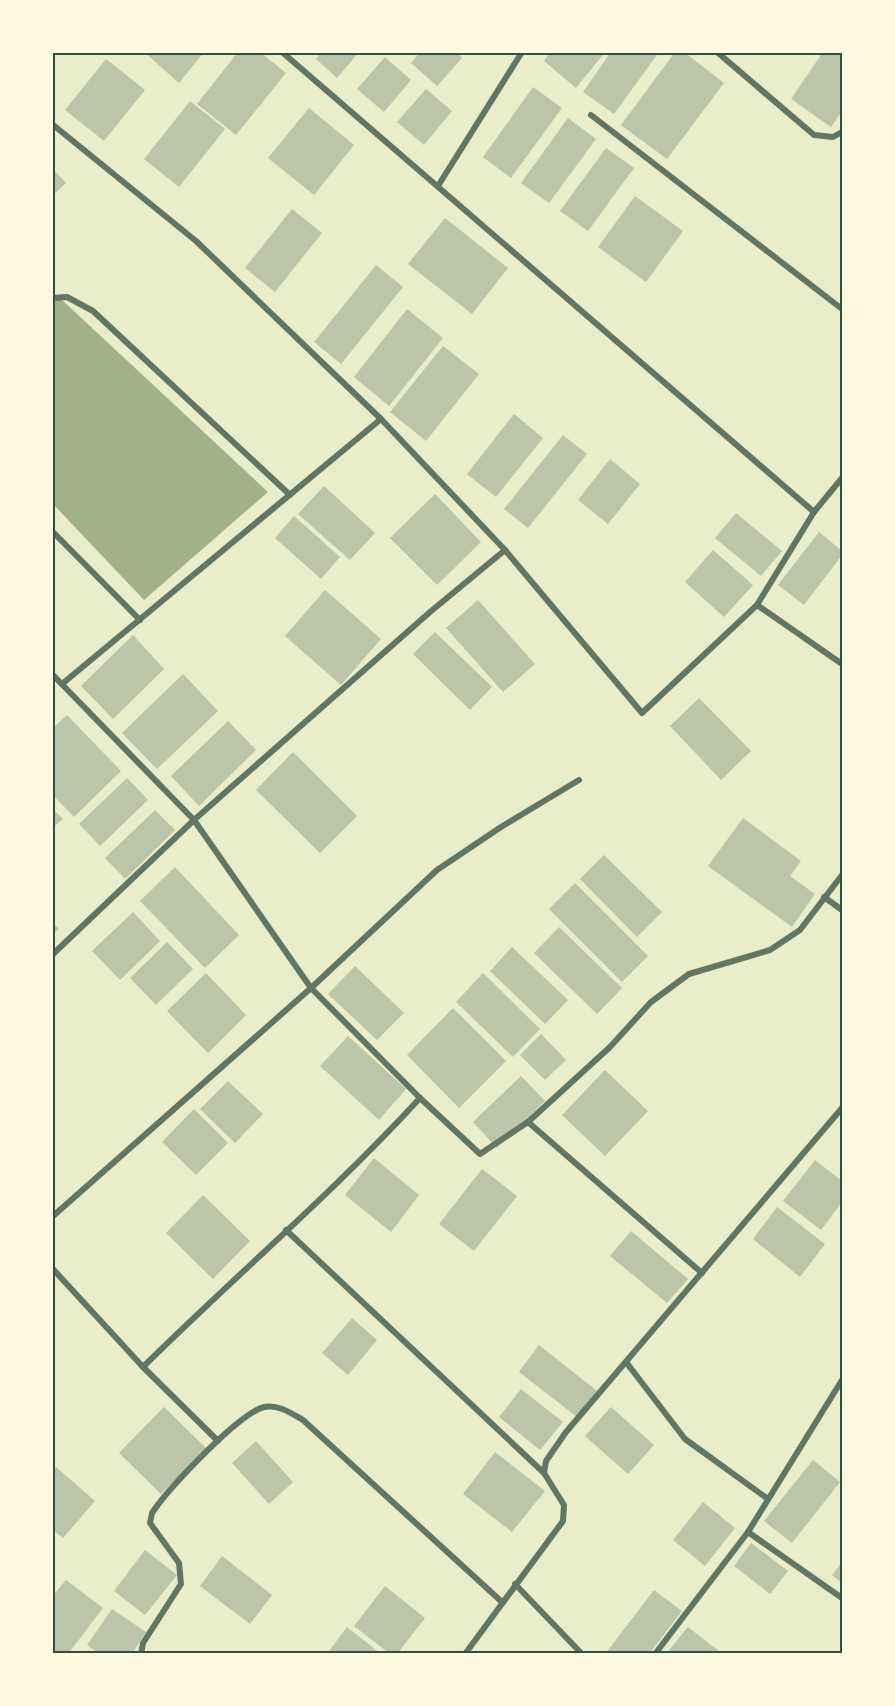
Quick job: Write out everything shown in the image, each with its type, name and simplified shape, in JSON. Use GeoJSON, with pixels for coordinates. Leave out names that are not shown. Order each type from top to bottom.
{"type":"FeatureCollection","features":[{"type":"Feature","properties":{"kind":"street"},"geometry":{"type":"LineString","coordinates":[[282,52],[814,512]]}},
{"type":"Feature","properties":{"kind":"street"},"geometry":{"type":"LineString","coordinates":[[438,186],[522,52]]}},
{"type":"Feature","properties":{"kind":"street"},"geometry":{"type":"LineString","coordinates":[[717,52],[814,135],[833,137],[843,132]]}},
{"type":"Feature","properties":{"kind":"street"},"geometry":{"type":"LineString","coordinates":[[591,115],[843,309]]}},
{"type":"Feature","properties":{"kind":"street"},"geometry":{"type":"LineString","coordinates":[[52,124],[196,241],[381,419],[505,550],[642,713],[757,605],[814,512],[843,478]]}},
{"type":"Feature","properties":{"kind":"street"},"geometry":{"type":"LineString","coordinates":[[52,298],[67,297],[93,311],[290,495]]}},
{"type":"Feature","properties":{"kind":"street"},"geometry":{"type":"LineString","coordinates":[[63,684],[381,419]]}},
{"type":"Feature","properties":{"kind":"street"},"geometry":{"type":"LineString","coordinates":[[52,531],[140,620]]}},
{"type":"Feature","properties":{"kind":"street"},"geometry":{"type":"LineString","coordinates":[[52,955],[194,820],[430,612],[505,550]]}},
{"type":"Feature","properties":{"kind":"street"},"geometry":{"type":"LineString","coordinates":[[757,605],[843,664]]}},
{"type":"Feature","properties":{"kind":"street"},"geometry":{"type":"LineString","coordinates":[[52,674],[194,820],[311,988],[420,1098],[480,1154],[528,1122],[610,1047],[651,1002],[689,974],[770,950],[800,930],[843,875]]}},
{"type":"Feature","properties":{"kind":"street"},"geometry":{"type":"LineString","coordinates":[[52,1217],[311,988],[437,870],[501,827],[579,780]]}},
{"type":"Feature","properties":{"kind":"street"},"geometry":{"type":"LineString","coordinates":[[824,897],[843,910]]}},
{"type":"Feature","properties":{"kind":"street"},"geometry":{"type":"LineString","coordinates":[[143,1367],[364,1159],[420,1098]]}},
{"type":"Feature","properties":{"kind":"street"},"geometry":{"type":"LineString","coordinates":[[544,1473],[546,1461],[566,1432],[843,1108]]}},
{"type":"Feature","properties":{"kind":"street"},"geometry":{"type":"LineString","coordinates":[[528,1122],[702,1273]]}},
{"type":"Feature","properties":{"kind":"street"},"geometry":{"type":"LineString","coordinates":[[286,1230],[544,1473],[564,1505],[563,1521],[465,1653]]}},
{"type":"Feature","properties":{"kind":"street"},"geometry":{"type":"LineString","coordinates":[[52,1268],[143,1367],[218,1441]]}},
{"type":"Feature","properties":{"kind":"street"},"geometry":{"type":"LineString","coordinates":[[626,1362],[685,1439],[768,1499]]}},
{"type":"Feature","properties":{"kind":"street"},"geometry":{"type":"LineString","coordinates":[[655,1653],[748,1532],[843,1380]]}},
{"type":"Feature","properties":{"kind":"street"},"geometry":{"type":"LineString","coordinates":[[141,1653],[143,1644],[181,1584],[179,1563],[150,1523],[152,1513],[218,1441],[243,1419],[263,1407],[280,1407],[303,1420],[502,1602]]}},
{"type":"Feature","properties":{"kind":"street"},"geometry":{"type":"LineString","coordinates":[[748,1532],[843,1598]]}},
{"type":"Feature","properties":{"kind":"street"},"geometry":{"type":"LineString","coordinates":[[515,1584],[582,1653]]}},
{"type":"Feature","properties":{"kind":"shaded area"},"geometry":{"type":"Polygon","coordinates":[[[61,299],[268,492],[144,600],[53,504],[52,302],[61,299]]]}},
{"type":"Feature","properties":{"kind":"building"},"geometry":{"type":"Polygon","coordinates":[[[144,52],[204,52],[179,83],[144,52]]]}},
{"type":"Feature","properties":{"kind":"building"},"geometry":{"type":"Polygon","coordinates":[[[238,52],[260,52],[286,73],[236,135],[197,104],[238,52]]]}},
{"type":"Feature","properties":{"kind":"building"},"geometry":{"type":"Polygon","coordinates":[[[321,52],[359,52],[337,78],[316,59],[321,52]]]}},
{"type":"Feature","properties":{"kind":"building"},"geometry":{"type":"Polygon","coordinates":[[[420,52],[457,52],[462,58],[437,86],[411,63],[420,52]]]}},
{"type":"Feature","properties":{"kind":"building"},"geometry":{"type":"Polygon","coordinates":[[[550,52],[605,52],[576,88],[544,61],[550,52]]]}},
{"type":"Feature","properties":{"kind":"building"},"geometry":{"type":"Polygon","coordinates":[[[611,52],[659,52],[614,114],[583,92],[611,52]]]}},
{"type":"Feature","properties":{"kind":"building"},"geometry":{"type":"Polygon","coordinates":[[[675,52],[684,52],[724,83],[667,159],[621,125],[675,52]]]}},
{"type":"Feature","properties":{"kind":"building"},"geometry":{"type":"Polygon","coordinates":[[[823,52],[842,52],[842,111],[831,127],[791,99],[823,52]]]}},
{"type":"Feature","properties":{"kind":"building"},"geometry":{"type":"Polygon","coordinates":[[[385,57],[411,80],[384,112],[357,89],[385,57]]]}},
{"type":"Feature","properties":{"kind":"building"},"geometry":{"type":"Polygon","coordinates":[[[106,59],[145,90],[104,141],[65,110],[106,59]]]}},
{"type":"Feature","properties":{"kind":"building"},"geometry":{"type":"Polygon","coordinates":[[[533,87],[562,108],[511,178],[483,157],[533,87]]]}},
{"type":"Feature","properties":{"kind":"building"},"geometry":{"type":"Polygon","coordinates":[[[426,89],[452,111],[424,145],[397,122],[426,89]]]}},
{"type":"Feature","properties":{"kind":"building"},"geometry":{"type":"Polygon","coordinates":[[[190,101],[225,129],[179,187],[144,159],[190,101]]]}},
{"type":"Feature","properties":{"kind":"building"},"geometry":{"type":"Polygon","coordinates":[[[309,108],[354,145],[314,195],[268,158],[309,108]]]}},
{"type":"Feature","properties":{"kind":"building"},"geometry":{"type":"Polygon","coordinates":[[[568,118],[596,139],[549,203],[521,183],[568,118]]]}},
{"type":"Feature","properties":{"kind":"building"},"geometry":{"type":"Polygon","coordinates":[[[606,148],[634,168],[588,231],[560,211],[606,148]]]}},
{"type":"Feature","properties":{"kind":"building"},"geometry":{"type":"Polygon","coordinates":[[[52,168],[66,183],[52,196],[52,168]]]}},
{"type":"Feature","properties":{"kind":"building"},"geometry":{"type":"Polygon","coordinates":[[[635,196],[683,231],[646,282],[598,247],[635,196]]]}},
{"type":"Feature","properties":{"kind":"building"},"geometry":{"type":"Polygon","coordinates":[[[292,209],[322,233],[275,292],[245,268],[292,209]]]}},
{"type":"Feature","properties":{"kind":"building"},"geometry":{"type":"Polygon","coordinates":[[[445,218],[508,268],[472,314],[408,264],[445,218]]]}},
{"type":"Feature","properties":{"kind":"building"},"geometry":{"type":"Polygon","coordinates":[[[376,265],[403,287],[341,364],[314,342],[376,265]]]}},
{"type":"Feature","properties":{"kind":"building"},"geometry":{"type":"Polygon","coordinates":[[[407,309],[443,338],[389,406],[354,377],[407,309]]]}},
{"type":"Feature","properties":{"kind":"building"},"geometry":{"type":"Polygon","coordinates":[[[443,346],[479,374],[426,441],[390,412],[443,346]]]}},
{"type":"Feature","properties":{"kind":"building"},"geometry":{"type":"Polygon","coordinates":[[[514,414],[543,438],[496,497],[467,474],[514,414]]]}},
{"type":"Feature","properties":{"kind":"building"},"geometry":{"type":"Polygon","coordinates":[[[563,435],[587,454],[528,528],[504,509],[563,435]]]}},
{"type":"Feature","properties":{"kind":"building"},"geometry":{"type":"Polygon","coordinates":[[[610,459],[640,484],[608,524],[578,500],[610,459]]]}},
{"type":"Feature","properties":{"kind":"building"},"geometry":{"type":"Polygon","coordinates":[[[324,486],[375,533],[350,560],[298,514],[324,486]]]}},
{"type":"Feature","properties":{"kind":"building"},"geometry":{"type":"Polygon","coordinates":[[[435,494],[481,542],[437,585],[390,538],[435,494]]]}},
{"type":"Feature","properties":{"kind":"building"},"geometry":{"type":"Polygon","coordinates":[[[736,513],[782,551],[761,576],[715,538],[736,513]]]}},
{"type":"Feature","properties":{"kind":"building"},"geometry":{"type":"Polygon","coordinates":[[[294,516],[340,557],[321,579],[275,538],[294,516]]]}},
{"type":"Feature","properties":{"kind":"building"},"geometry":{"type":"Polygon","coordinates":[[[819,532],[842,551],[842,555],[804,605],[778,585],[819,532]]]}},
{"type":"Feature","properties":{"kind":"building"},"geometry":{"type":"Polygon","coordinates":[[[713,550],[753,585],[724,617],[685,582],[713,550]]]}},
{"type":"Feature","properties":{"kind":"building"},"geometry":{"type":"Polygon","coordinates":[[[325,590],[381,639],[341,685],[285,636],[325,590]]]}},
{"type":"Feature","properties":{"kind":"building"},"geometry":{"type":"Polygon","coordinates":[[[478,600],[535,664],[503,692],[446,628],[478,600]]]}},
{"type":"Feature","properties":{"kind":"building"},"geometry":{"type":"Polygon","coordinates":[[[435,632],[492,687],[470,710],[413,654],[435,632]]]}},
{"type":"Feature","properties":{"kind":"building"},"geometry":{"type":"Polygon","coordinates":[[[133,635],[164,669],[113,719],[81,686],[133,635]]]}},
{"type":"Feature","properties":{"kind":"building"},"geometry":{"type":"Polygon","coordinates":[[[183,674],[218,711],[157,769],[122,733],[183,674]]]}},
{"type":"Feature","properties":{"kind":"building"},"geometry":{"type":"Polygon","coordinates":[[[699,698],[751,751],[721,780],[670,726],[699,698]]]}},
{"type":"Feature","properties":{"kind":"building"},"geometry":{"type":"Polygon","coordinates":[[[67,715],[121,771],[74,817],[52,794],[52,729],[67,715]]]}},
{"type":"Feature","properties":{"kind":"building"},"geometry":{"type":"Polygon","coordinates":[[[228,721],[256,750],[199,806],[171,776],[228,721]]]}},
{"type":"Feature","properties":{"kind":"building"},"geometry":{"type":"Polygon","coordinates":[[[293,752],[357,816],[320,853],[256,790],[293,752]]]}},
{"type":"Feature","properties":{"kind":"building"},"geometry":{"type":"Polygon","coordinates":[[[127,778],[148,800],[100,846],[79,824],[127,778]]]}},
{"type":"Feature","properties":{"kind":"building"},"geometry":{"type":"Polygon","coordinates":[[[52,808],[63,819],[52,828],[52,808]]]}},
{"type":"Feature","properties":{"kind":"building"},"geometry":{"type":"Polygon","coordinates":[[[155,810],[175,830],[125,879],[105,858],[155,810]]]}},
{"type":"Feature","properties":{"kind":"building"},"geometry":{"type":"Polygon","coordinates":[[[743,818],[801,861],[790,876],[815,894],[792,927],[708,866],[743,818]]]}},
{"type":"Feature","properties":{"kind":"building"},"geometry":{"type":"Polygon","coordinates":[[[604,855],[662,912],[637,937],[580,879],[604,855]]]}},
{"type":"Feature","properties":{"kind":"building"},"geometry":{"type":"Polygon","coordinates":[[[175,867],[239,935],[205,968],[140,901],[175,867]]]}},
{"type":"Feature","properties":{"kind":"building"},"geometry":{"type":"Polygon","coordinates":[[[575,883],[648,956],[622,982],[549,909],[575,883]]]}},
{"type":"Feature","properties":{"kind":"building"},"geometry":{"type":"Polygon","coordinates":[[[133,912],[160,941],[120,980],[92,951],[133,912]]]}},
{"type":"Feature","properties":{"kind":"building"},"geometry":{"type":"Polygon","coordinates":[[[52,922],[59,929],[52,935],[52,922]]]}},
{"type":"Feature","properties":{"kind":"building"},"geometry":{"type":"Polygon","coordinates":[[[559,927],[622,988],[597,1014],[534,953],[559,927]]]}},
{"type":"Feature","properties":{"kind":"building"},"geometry":{"type":"Polygon","coordinates":[[[167,942],[193,969],[156,1005],[130,978],[167,942]]]}},
{"type":"Feature","properties":{"kind":"building"},"geometry":{"type":"Polygon","coordinates":[[[512,947],[568,1000],[545,1024],[490,971],[512,947]]]}},
{"type":"Feature","properties":{"kind":"building"},"geometry":{"type":"Polygon","coordinates":[[[355,966],[404,1013],[377,1040],[328,994],[355,966]]]}},
{"type":"Feature","properties":{"kind":"building"},"geometry":{"type":"Polygon","coordinates":[[[206,973],[246,1015],[208,1053],[167,1011],[206,973]]]}},
{"type":"Feature","properties":{"kind":"building"},"geometry":{"type":"Polygon","coordinates":[[[483,973],[540,1029],[513,1057],[456,1002],[483,973]]]}},
{"type":"Feature","properties":{"kind":"building"},"geometry":{"type":"Polygon","coordinates":[[[453,1008],[506,1061],[459,1108],[407,1055],[453,1008]]]}},
{"type":"Feature","properties":{"kind":"building"},"geometry":{"type":"Polygon","coordinates":[[[541,1034],[566,1060],[545,1080],[520,1055],[541,1034]]]}},
{"type":"Feature","properties":{"kind":"building"},"geometry":{"type":"Polygon","coordinates":[[[348,1036],[406,1089],[379,1120],[320,1066],[348,1036]]]}},
{"type":"Feature","properties":{"kind":"building"},"geometry":{"type":"Polygon","coordinates":[[[605,1070],[648,1111],[605,1156],[562,1115],[605,1070]]]}},
{"type":"Feature","properties":{"kind":"building"},"geometry":{"type":"Polygon","coordinates":[[[521,1076],[545,1101],[497,1148],[473,1122],[521,1076]]]}},
{"type":"Feature","properties":{"kind":"building"},"geometry":{"type":"Polygon","coordinates":[[[228,1081],[263,1114],[235,1143],[200,1109],[228,1081]]]}},
{"type":"Feature","properties":{"kind":"building"},"geometry":{"type":"Polygon","coordinates":[[[194,1109],[228,1143],[196,1175],[162,1142],[194,1109]]]}},
{"type":"Feature","properties":{"kind":"building"},"geometry":{"type":"Polygon","coordinates":[[[374,1158],[419,1195],[391,1232],[345,1195],[374,1158]]]}},
{"type":"Feature","properties":{"kind":"building"},"geometry":{"type":"Polygon","coordinates":[[[815,1160],[842,1181],[842,1202],[821,1230],[783,1201],[815,1160]]]}},
{"type":"Feature","properties":{"kind":"building"},"geometry":{"type":"Polygon","coordinates":[[[482,1169],[517,1196],[474,1251],[439,1224],[482,1169]]]}},
{"type":"Feature","properties":{"kind":"building"},"geometry":{"type":"Polygon","coordinates":[[[203,1195],[250,1241],[213,1279],[166,1233],[203,1195]]]}},
{"type":"Feature","properties":{"kind":"building"},"geometry":{"type":"Polygon","coordinates":[[[777,1207],[825,1244],[800,1277],[753,1239],[777,1207]]]}},
{"type":"Feature","properties":{"kind":"building"},"geometry":{"type":"Polygon","coordinates":[[[631,1231],[688,1279],[667,1303],[610,1256],[631,1231]]]}},
{"type":"Feature","properties":{"kind":"building"},"geometry":{"type":"Polygon","coordinates":[[[352,1318],[377,1340],[348,1375],[322,1353],[352,1318]]]}},
{"type":"Feature","properties":{"kind":"building"},"geometry":{"type":"Polygon","coordinates":[[[539,1345],[597,1391],[577,1417],[519,1372],[539,1345]]]}},
{"type":"Feature","properties":{"kind":"building"},"geometry":{"type":"Polygon","coordinates":[[[521,1389],[563,1422],[540,1450],[499,1417],[521,1389]]]}},
{"type":"Feature","properties":{"kind":"building"},"geometry":{"type":"Polygon","coordinates":[[[164,1407],[206,1448],[161,1494],[119,1453],[164,1407]]]}},
{"type":"Feature","properties":{"kind":"building"},"geometry":{"type":"Polygon","coordinates":[[[611,1407],[654,1445],[628,1474],[585,1436],[611,1407]]]}},
{"type":"Feature","properties":{"kind":"building"},"geometry":{"type":"Polygon","coordinates":[[[256,1441],[293,1482],[269,1504],[232,1463],[256,1441]]]}},
{"type":"Feature","properties":{"kind":"building"},"geometry":{"type":"Polygon","coordinates":[[[495,1452],[545,1491],[512,1532],[463,1494],[495,1452]]]}},
{"type":"Feature","properties":{"kind":"building"},"geometry":{"type":"Polygon","coordinates":[[[813,1460],[840,1482],[792,1543],[764,1521],[813,1460]]]}},
{"type":"Feature","properties":{"kind":"building"},"geometry":{"type":"Polygon","coordinates":[[[56,1467],[95,1501],[63,1538],[52,1529],[52,1471],[56,1467]]]}},
{"type":"Feature","properties":{"kind":"building"},"geometry":{"type":"Polygon","coordinates":[[[703,1502],[735,1528],[705,1566],[673,1540],[703,1502]]]}},
{"type":"Feature","properties":{"kind":"building"},"geometry":{"type":"Polygon","coordinates":[[[751,1543],[788,1571],[770,1594],[734,1566],[751,1543]]]}},
{"type":"Feature","properties":{"kind":"building"},"geometry":{"type":"Polygon","coordinates":[[[145,1550],[177,1575],[145,1615],[114,1591],[145,1550]]]}},
{"type":"Feature","properties":{"kind":"building"},"geometry":{"type":"Polygon","coordinates":[[[222,1556],[272,1595],[250,1624],[200,1586],[222,1556]]]}},
{"type":"Feature","properties":{"kind":"building"},"geometry":{"type":"Polygon","coordinates":[[[842,1562],[842,1583],[832,1575],[842,1562]]]}},
{"type":"Feature","properties":{"kind":"building"},"geometry":{"type":"Polygon","coordinates":[[[66,1580],[103,1608],[68,1654],[52,1654],[52,1597],[66,1580]]]}},
{"type":"Feature","properties":{"kind":"building"},"geometry":{"type":"Polygon","coordinates":[[[385,1586],[425,1618],[397,1654],[390,1654],[354,1626],[385,1586]]]}},
{"type":"Feature","properties":{"kind":"building"},"geometry":{"type":"Polygon","coordinates":[[[654,1590],[682,1611],[649,1654],[605,1654],[654,1590]]]}},
{"type":"Feature","properties":{"kind":"building"},"geometry":{"type":"Polygon","coordinates":[[[112,1609],[146,1632],[132,1654],[99,1654],[87,1645],[112,1609]]]}},
{"type":"Feature","properties":{"kind":"building"},"geometry":{"type":"Polygon","coordinates":[[[347,1627],[381,1654],[327,1654],[347,1627]]]}},
{"type":"Feature","properties":{"kind":"building"},"geometry":{"type":"Polygon","coordinates":[[[688,1627],[720,1652],[719,1654],[674,1654],[669,1650],[688,1627]]]}}]}
